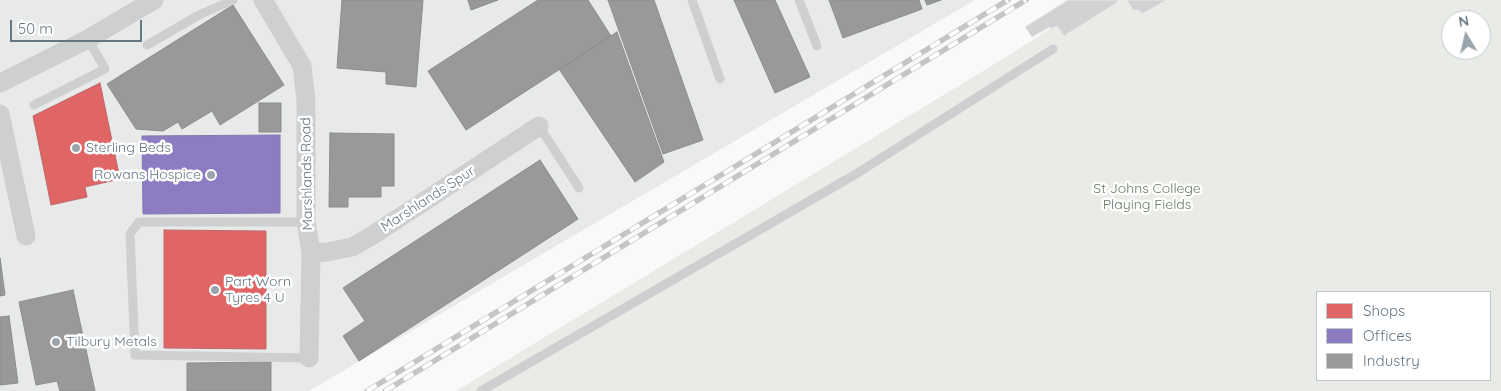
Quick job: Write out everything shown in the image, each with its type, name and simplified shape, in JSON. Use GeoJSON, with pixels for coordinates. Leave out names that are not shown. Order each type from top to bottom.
{"type":"FeatureCollection","features":[{"type":"Feature","properties":{"kind":"street"},"geometry":{"type":"LineString","coordinates":[[0,83],[88,39],[154,0]]}},
{"type":"Feature","properties":{"kind":"street","name":"Marshlands Road"},"geometry":{"type":"LineString","coordinates":[[263,0],[302,66],[306,100],[306,222],[310,253],[309,358]]}},
{"type":"Feature","properties":{"kind":"street"},"geometry":{"type":"LineString","coordinates":[[0,114],[26,236]]}},
{"type":"Feature","properties":{"kind":"street","name":"Marshlands Spur"},"geometry":{"type":"LineString","coordinates":[[310,253],[352,247],[539,126]]}},
{"type":"Feature","properties":{"kind":"lane"},"geometry":{"type":"LineString","coordinates":[[147,45],[199,15],[233,0]]}},
{"type":"Feature","properties":{"kind":"lane"},"geometry":{"type":"LineString","coordinates":[[692,0],[720,79]]}},
{"type":"Feature","properties":{"kind":"lane"},"geometry":{"type":"LineString","coordinates":[[799,0],[817,46]]}},
{"type":"Feature","properties":{"kind":"lane"},"geometry":{"type":"LineString","coordinates":[[34,105],[105,69],[88,39]]}},
{"type":"Feature","properties":{"kind":"lane"},"geometry":{"type":"LineString","coordinates":[[481,391],[863,170],[1053,48]]}},
{"type":"Feature","properties":{"kind":"lane"},"geometry":{"type":"LineString","coordinates":[[539,126],[578,188]]}},
{"type":"Feature","properties":{"kind":"lane"},"geometry":{"type":"LineString","coordinates":[[306,222],[139,222],[130,234],[135,355],[309,358]]}},
{"type":"Feature","properties":{"kind":"shaded area"},"geometry":{"type":"Polygon","coordinates":[[[0,0],[975,0],[309,391],[0,391],[0,0]]]}},
{"type":"Feature","properties":{"kind":"green space","name":"St Johns College Playing Fields"},"geometry":{"type":"Polygon","coordinates":[[[1095,0],[1501,0],[1501,391],[456,391],[1011,54],[1095,0]]]}},
{"type":"Feature","properties":{"kind":"building: Shops","name":"Sterling Beds"},"geometry":{"type":"Polygon","coordinates":[[[100,83],[120,179],[85,187],[87,197],[51,205],[33,116],[100,83]]]}},
{"type":"Feature","properties":{"kind":"building: Shops","name":"Part Worn Tyres 4 U"},"geometry":{"type":"Polygon","coordinates":[[[164,230],[266,231],[266,349],[164,348],[164,230]]]}},
{"type":"Feature","properties":{"kind":"building: Offices","name":"Rowans Hospice"},"geometry":{"type":"Polygon","coordinates":[[[280,135],[280,213],[143,214],[142,136],[280,135]]]}},
{"type":"Feature","properties":{"kind":"building: Industry"},"geometry":{"type":"Polygon","coordinates":[[[342,0],[423,0],[416,87],[386,84],[386,72],[337,68],[342,0]]]}},
{"type":"Feature","properties":{"kind":"building: Industry"},"geometry":{"type":"Polygon","coordinates":[[[468,0],[498,0],[471,10],[468,0]]]}},
{"type":"Feature","properties":{"kind":"building: Industry"},"geometry":{"type":"Polygon","coordinates":[[[538,0],[588,0],[611,36],[466,130],[428,71],[538,0]]]}},
{"type":"Feature","properties":{"kind":"building: Industry"},"geometry":{"type":"Polygon","coordinates":[[[608,0],[654,0],[703,140],[663,154],[608,0]]]}},
{"type":"Feature","properties":{"kind":"building: Industry"},"geometry":{"type":"Polygon","coordinates":[[[734,0],[775,0],[810,77],[775,93],[734,0]]]}},
{"type":"Feature","properties":{"kind":"building: Industry"},"geometry":{"type":"Polygon","coordinates":[[[829,0],[919,0],[922,9],[843,38],[829,0]]]}},
{"type":"Feature","properties":{"kind":"building: Industry"},"geometry":{"type":"Polygon","coordinates":[[[925,0],[941,0],[927,5],[925,0]]]}},
{"type":"Feature","properties":{"kind":"building: Industry"},"geometry":{"type":"Polygon","coordinates":[[[233,5],[284,85],[220,125],[212,111],[182,129],[178,122],[163,131],[136,129],[107,84],[233,5]]]}},
{"type":"Feature","properties":{"kind":"building: Industry"},"geometry":{"type":"Polygon","coordinates":[[[617,32],[664,162],[635,182],[559,69],[617,32]]]}},
{"type":"Feature","properties":{"kind":"building: Industry"},"geometry":{"type":"Polygon","coordinates":[[[259,103],[281,103],[281,132],[259,132],[259,103]]]}},
{"type":"Feature","properties":{"kind":"building: Industry"},"geometry":{"type":"Polygon","coordinates":[[[330,133],[394,134],[394,186],[381,186],[381,197],[348,197],[348,207],[329,207],[330,133]]]}},
{"type":"Feature","properties":{"kind":"building: Industry"},"geometry":{"type":"Polygon","coordinates":[[[540,160],[578,219],[359,361],[343,336],[365,321],[343,288],[540,160]]]}},
{"type":"Feature","properties":{"kind":"building: Industry"},"geometry":{"type":"Polygon","coordinates":[[[0,258],[5,295],[0,296],[0,258]]]}},
{"type":"Feature","properties":{"kind":"building: Industry","name":"Tilbury Metals"},"geometry":{"type":"Polygon","coordinates":[[[73,290],[95,391],[60,391],[57,381],[36,385],[19,302],[73,290]]]}},
{"type":"Feature","properties":{"kind":"building: Industry"},"geometry":{"type":"Polygon","coordinates":[[[9,316],[18,383],[0,385],[0,317],[9,316]]]}},
{"type":"Feature","properties":{"kind":"building: Industry"},"geometry":{"type":"Polygon","coordinates":[[[271,362],[271,391],[187,391],[187,363],[271,362]]]}},
{"type":"Feature","properties":{"kind":"building: Other"},"geometry":{"type":"Polygon","coordinates":[[[1068,0],[1117,0],[1118,2],[1064,36],[1057,26],[1051,29],[1050,27],[1032,37],[1025,27],[1068,0]]]}},
{"type":"Feature","properties":{"kind":"building: Other"},"geometry":{"type":"Polygon","coordinates":[[[1127,0],[1167,0],[1142,14],[1139,10],[1133,10],[1127,0]]]}},
{"type":"Feature","properties":{"kind":"railway"},"geometry":{"type":"LineString","coordinates":[[367,391],[1008,0]]}},
{"type":"Feature","properties":{"kind":"railway"},"geometry":{"type":"LineString","coordinates":[[385,391],[1026,0]]}},
{"type":"Feature","properties":{"kind":"place","name":"Sterling Beds"},"geometry":{"type":"Point","coordinates":[76,148]}},
{"type":"Feature","properties":{"kind":"place","name":"Rowans Hospice"},"geometry":{"type":"Point","coordinates":[211,175]}},
{"type":"Feature","properties":{"kind":"place","name":"Part Worn Tyres 4 U"},"geometry":{"type":"Point","coordinates":[215,290]}},
{"type":"Feature","properties":{"kind":"place","name":"Tilbury Metals"},"geometry":{"type":"Point","coordinates":[56,342]}}]}
